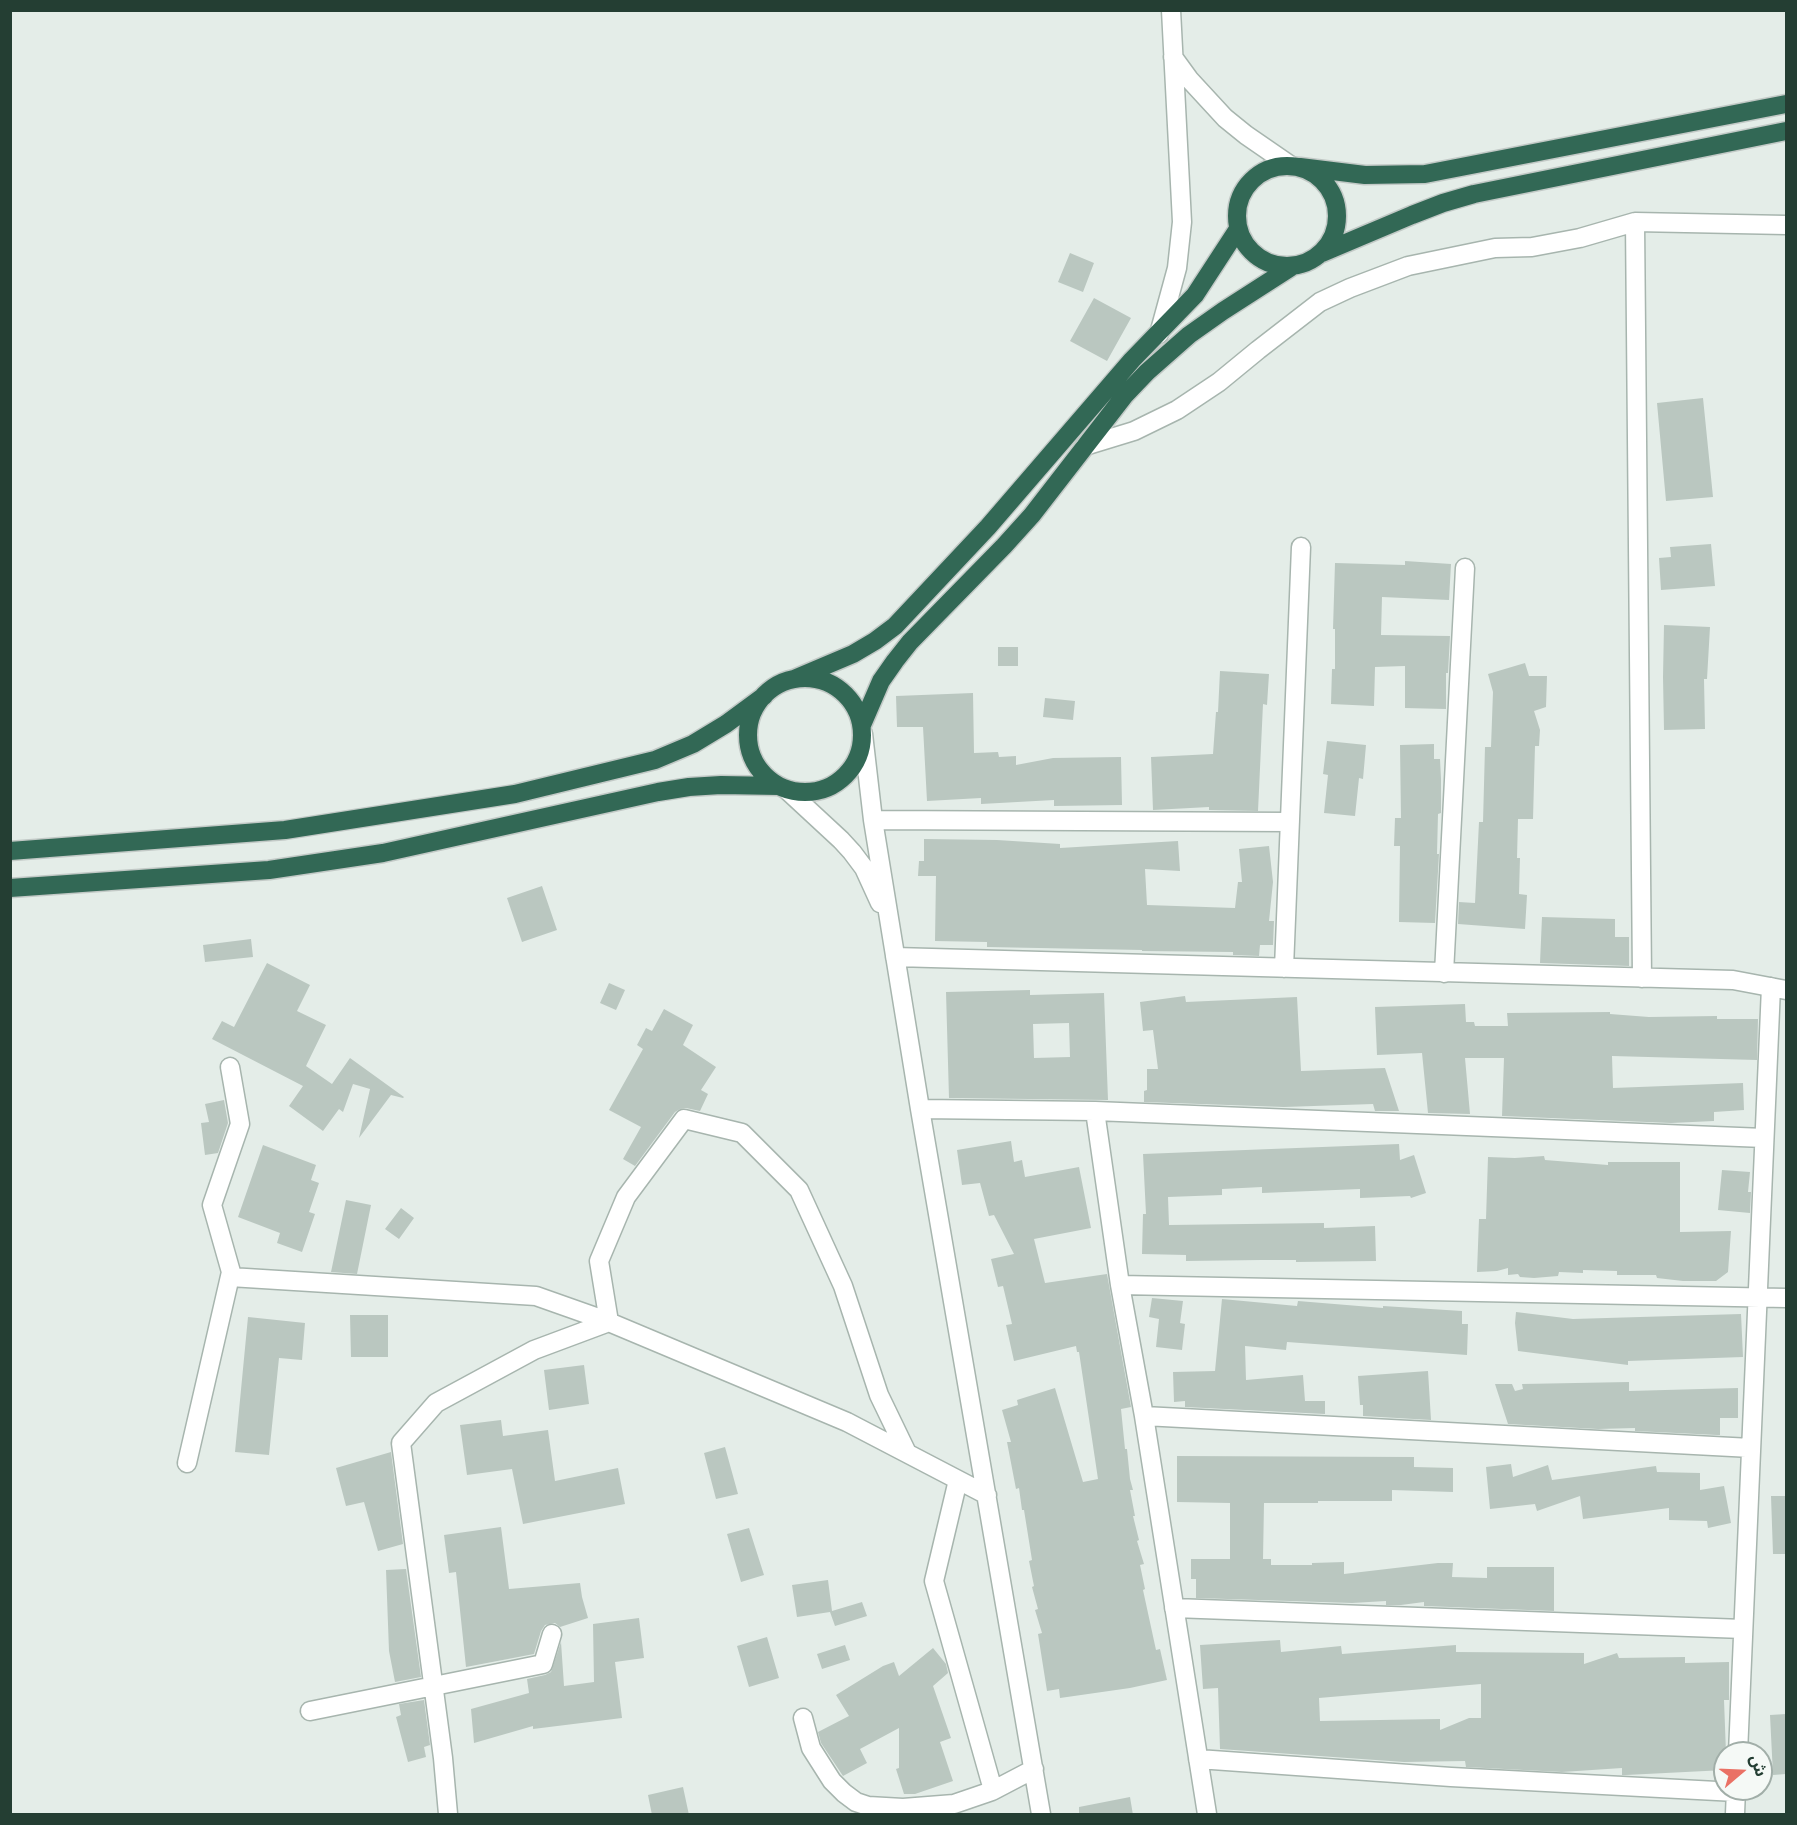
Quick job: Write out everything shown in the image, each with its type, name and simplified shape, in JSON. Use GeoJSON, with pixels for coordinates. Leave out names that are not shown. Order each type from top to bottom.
{"type":"FeatureCollection","features":[{"type":"Feature","properties":{"kind":"highway"},"geometry":{"type":"LineString","coordinates":[[1786,104],[1425,174],[1365,175],[1295,166],[1275,167],[1261,173],[1249,183],[1240,197],[1237,213],[1238,229],[1244,242],[1253,253],[1279,266],[1293,266],[1304,264],[1322,253],[1412,214],[1474,194],[1786,131]]}},
{"type":"Feature","properties":{"kind":"highway"},"geometry":{"type":"LineString","coordinates":[[1295,166],[1314,173],[1325,183],[1333,196],[1337,211],[1336,226],[1331,241],[1322,253]]}},
{"type":"Feature","properties":{"kind":"highway"},"geometry":{"type":"LineString","coordinates":[[10,851],[285,830],[515,794],[655,760],[693,744],[726,724],[778,685],[853,654],[895,626],[988,527],[1132,360],[1196,295],[1238,229]]}},
{"type":"Feature","properties":{"kind":"highway"},"geometry":{"type":"LineString","coordinates":[[10,888],[269,870],[383,853],[511,823],[690,787],[721,785],[783,788],[805,793],[823,790],[839,782],[852,768],[860,752],[862,730],[878,688],[895,661],[910,642],[1032,515],[1125,395],[1168,352],[1223,311],[1293,266]]}},
{"type":"Feature","properties":{"kind":"highway"},"geometry":{"type":"LineString","coordinates":[[794,679],[809,678],[824,681],[838,688],[849,698],[857,711],[862,730]]}},
{"type":"Feature","properties":{"kind":"highway"},"geometry":{"type":"LineString","coordinates":[[764,696],[754,710],[748,727],[749,745],[755,762],[765,776],[783,788]]}},
{"type":"Feature","properties":{"kind":"street"},"geometry":{"type":"LineString","coordinates":[[1159,334],[1177,268],[1182,222],[1171,10]]}},
{"type":"Feature","properties":{"kind":"street"},"geometry":{"type":"LineString","coordinates":[[1173,57],[1189,79],[1225,118],[1246,135],[1295,166]]}},
{"type":"Feature","properties":{"kind":"street"},"geometry":{"type":"LineString","coordinates":[[1635,222],[1642,978]]}},
{"type":"Feature","properties":{"kind":"street"},"geometry":{"type":"LineString","coordinates":[[1085,446],[1134,431],[1177,410],[1219,382],[1320,302],[1408,266],[1495,248],[1532,247],[1580,238],[1635,222],[1786,225]]}},
{"type":"Feature","properties":{"kind":"street"},"geometry":{"type":"LineString","coordinates":[[1284,968],[1301,547]]}},
{"type":"Feature","properties":{"kind":"street"},"geometry":{"type":"LineString","coordinates":[[1444,973],[1465,568]]}},
{"type":"Feature","properties":{"kind":"street"},"geometry":{"type":"LineString","coordinates":[[862,730],[873,820],[920,1109],[1041,1815]]}},
{"type":"Feature","properties":{"kind":"street"},"geometry":{"type":"LineString","coordinates":[[783,788],[852,852],[873,885],[891,929]]}},
{"type":"Feature","properties":{"kind":"street"},"geometry":{"type":"LineString","coordinates":[[873,820],[1290,822]]}},
{"type":"Feature","properties":{"kind":"street"},"geometry":{"type":"LineString","coordinates":[[895,957],[1733,980],[1779,989],[1764,1138],[1738,1741]]}},
{"type":"Feature","properties":{"kind":"street"},"geometry":{"type":"LineString","coordinates":[[187,1463],[231,1272],[212,1205],[240,1124],[230,1066]]}},
{"type":"Feature","properties":{"kind":"street"},"geometry":{"type":"LineString","coordinates":[[920,1109],[1095,1111],[1764,1138]]}},
{"type":"Feature","properties":{"kind":"street"},"geometry":{"type":"LineString","coordinates":[[1095,1111],[1120,1284],[1144,1416],[1207,1815]]}},
{"type":"Feature","properties":{"kind":"street"},"geometry":{"type":"LineString","coordinates":[[609,1322],[599,1261],[626,1197],[684,1119],[742,1133],[799,1190],[843,1286],[879,1395],[907,1453]]}},
{"type":"Feature","properties":{"kind":"street"},"geometry":{"type":"LineString","coordinates":[[230,1277],[536,1296],[609,1322],[847,1422],[987,1495]]}},
{"type":"Feature","properties":{"kind":"street"},"geometry":{"type":"LineString","coordinates":[[1120,1284],[1786,1298]]}},
{"type":"Feature","properties":{"kind":"street"},"geometry":{"type":"LineString","coordinates":[[448,1815],[434,1686],[401,1443],[436,1403],[534,1350],[609,1322]]}},
{"type":"Feature","properties":{"kind":"street"},"geometry":{"type":"LineString","coordinates":[[1144,1416],[1751,1448]]}},
{"type":"Feature","properties":{"kind":"street"},"geometry":{"type":"LineString","coordinates":[[958,1480],[934,1581],[993,1790]]}},
{"type":"Feature","properties":{"kind":"street"},"geometry":{"type":"LineString","coordinates":[[1174,1608],[1743,1629]]}},
{"type":"Feature","properties":{"kind":"street"},"geometry":{"type":"LineString","coordinates":[[310,1711],[543,1665],[552,1634]]}},
{"type":"Feature","properties":{"kind":"street"},"geometry":{"type":"LineString","coordinates":[[803,1718],[811,1748],[832,1781],[856,1802],[868,1806],[903,1808],[954,1804],[993,1790],[1034,1769]]}},
{"type":"Feature","properties":{"kind":"street"},"geometry":{"type":"LineString","coordinates":[[1198,1759],[1452,1777],[1713,1790]]}},
{"type":"Feature","properties":{"kind":"building"},"geometry":{"type":"Polygon","coordinates":[[[1070,253],[1094,263],[1083,292],[1058,282],[1070,253]]]}},
{"type":"Feature","properties":{"kind":"building"},"geometry":{"type":"Polygon","coordinates":[[[1094,298],[1131,318],[1107,361],[1070,341],[1094,298]]]}},
{"type":"Feature","properties":{"kind":"building"},"geometry":{"type":"Polygon","coordinates":[[[1703,398],[1713,497],[1666,501],[1657,403],[1703,398]]]}},
{"type":"Feature","properties":{"kind":"building"},"geometry":{"type":"Polygon","coordinates":[[[1711,544],[1715,586],[1661,590],[1659,558],[1671,557],[1670,547],[1711,544]]]}},
{"type":"Feature","properties":{"kind":"building"},"geometry":{"type":"Polygon","coordinates":[[[1405,561],[1451,564],[1449,600],[1382,597],[1381,635],[1450,636],[1448,673],[1446,673],[1446,709],[1405,708],[1405,666],[1375,667],[1374,706],[1331,704],[1332,669],[1335,669],[1335,629],[1333,629],[1335,563],[1405,565],[1405,561]]]}},
{"type":"Feature","properties":{"kind":"building"},"geometry":{"type":"Polygon","coordinates":[[[1664,625],[1710,627],[1707,679],[1704,679],[1705,729],[1664,730],[1664,625]]]}},
{"type":"Feature","properties":{"kind":"building"},"geometry":{"type":"Polygon","coordinates":[[[998,647],[1018,647],[1018,666],[998,666],[998,647]]]}},
{"type":"Feature","properties":{"kind":"building"},"geometry":{"type":"Polygon","coordinates":[[[1525,663],[1529,676],[1547,676],[1546,707],[1534,711],[1540,730],[1539,746],[1535,746],[1533,819],[1518,819],[1519,894],[1527,895],[1525,929],[1458,924],[1459,902],[1475,903],[1479,822],[1483,822],[1485,747],[1491,747],[1493,692],[1488,674],[1525,663]]]}},
{"type":"Feature","properties":{"kind":"building"},"geometry":{"type":"Polygon","coordinates":[[[1220,671],[1269,674],[1267,705],[1263,704],[1258,811],[1209,810],[1209,807],[1153,810],[1151,757],[1213,754],[1220,671]]]}},
{"type":"Feature","properties":{"kind":"building"},"geometry":{"type":"Polygon","coordinates":[[[973,693],[974,753],[998,752],[999,757],[1016,756],[1016,765],[1053,758],[1121,757],[1122,805],[1054,806],[1054,800],[981,804],[981,798],[927,801],[923,727],[897,727],[896,696],[973,693]]]}},
{"type":"Feature","properties":{"kind":"building"},"geometry":{"type":"Polygon","coordinates":[[[1045,698],[1075,701],[1073,720],[1043,717],[1045,698]]]}},
{"type":"Feature","properties":{"kind":"building"},"geometry":{"type":"Polygon","coordinates":[[[1327,741],[1366,745],[1363,779],[1359,778],[1355,816],[1324,813],[1328,775],[1323,774],[1327,741]]]}},
{"type":"Feature","properties":{"kind":"building"},"geometry":{"type":"Polygon","coordinates":[[[1434,744],[1434,759],[1440,759],[1441,779],[1435,923],[1399,922],[1400,846],[1394,846],[1395,818],[1401,818],[1400,745],[1434,744]]]}},
{"type":"Feature","properties":{"kind":"building"},"geometry":{"type":"Polygon","coordinates":[[[924,839],[1060,844],[1060,848],[1178,841],[1180,871],[1145,869],[1147,905],[1235,908],[1238,882],[1242,882],[1239,849],[1269,846],[1273,882],[1269,921],[1274,921],[1273,945],[1260,945],[1259,956],[1233,955],[1233,952],[987,947],[987,942],[935,941],[936,876],[918,876],[919,861],[924,861],[924,839]]]}},
{"type":"Feature","properties":{"kind":"building"},"geometry":{"type":"Polygon","coordinates":[[[542,886],[557,930],[522,942],[507,898],[542,886]]]}},
{"type":"Feature","properties":{"kind":"building"},"geometry":{"type":"Polygon","coordinates":[[[1542,917],[1615,919],[1615,937],[1629,937],[1629,966],[1540,963],[1542,917]]]}},
{"type":"Feature","properties":{"kind":"building"},"geometry":{"type":"Polygon","coordinates":[[[251,939],[253,957],[205,962],[203,945],[251,939]]]}},
{"type":"Feature","properties":{"kind":"building"},"geometry":{"type":"Polygon","coordinates":[[[267,963],[310,985],[297,1011],[326,1025],[306,1066],[332,1084],[350,1058],[404,1097],[391,1095],[359,1138],[370,1089],[353,1084],[343,1112],[339,1109],[323,1131],[289,1106],[303,1086],[212,1039],[222,1021],[234,1027],[267,963]]]}},
{"type":"Feature","properties":{"kind":"building"},"geometry":{"type":"Polygon","coordinates":[[[609,983],[625,990],[616,1010],[600,1003],[609,983]]]}},
{"type":"Feature","properties":{"kind":"building"},"geometry":{"type":"Polygon","coordinates":[[[1030,990],[1030,995],[1104,993],[1108,1100],[949,1098],[946,992],[1030,990]],[[1069,1023],[1033,1024],[1034,1058],[1070,1057],[1069,1023]]]}},
{"type":"Feature","properties":{"kind":"building"},"geometry":{"type":"Polygon","coordinates":[[[1185,996],[1186,1002],[1297,997],[1301,1071],[1385,1068],[1399,1111],[1375,1111],[1373,1104],[1284,1107],[1144,1102],[1144,1091],[1147,1090],[1147,1069],[1158,1069],[1153,1030],[1143,1031],[1140,1002],[1185,996]]]}},
{"type":"Feature","properties":{"kind":"building"},"geometry":{"type":"Polygon","coordinates":[[[1465,1004],[1466,1022],[1474,1022],[1475,1026],[1508,1026],[1507,1013],[1610,1012],[1610,1014],[1649,1017],[1717,1016],[1717,1019],[1758,1019],[1757,1060],[1612,1056],[1613,1088],[1743,1083],[1744,1110],[1714,1112],[1714,1121],[1671,1123],[1502,1116],[1504,1058],[1465,1058],[1470,1114],[1428,1113],[1422,1053],[1377,1055],[1375,1007],[1465,1004]]]}},
{"type":"Feature","properties":{"kind":"building"},"geometry":{"type":"Polygon","coordinates":[[[664,1009],[693,1025],[683,1045],[716,1067],[701,1090],[708,1094],[700,1111],[686,1108],[675,1112],[635,1166],[623,1159],[641,1127],[609,1110],[643,1049],[637,1045],[646,1028],[652,1031],[664,1009]]]}},
{"type":"Feature","properties":{"kind":"building"},"geometry":{"type":"Polygon","coordinates":[[[224,1100],[228,1123],[218,1153],[205,1155],[201,1123],[209,1122],[205,1104],[224,1100]]]}},
{"type":"Feature","properties":{"kind":"building"},"geometry":{"type":"Polygon","coordinates":[[[1011,1141],[1014,1162],[1022,1160],[1025,1177],[1079,1167],[1091,1228],[1034,1239],[1045,1283],[1107,1274],[1131,1407],[1121,1409],[1125,1449],[1127,1449],[1133,1490],[1130,1490],[1135,1516],[1133,1516],[1144,1564],[1140,1565],[1145,1589],[1143,1590],[1156,1650],[1160,1649],[1167,1680],[1060,1698],[1059,1689],[1047,1691],[1038,1634],[1042,1633],[1035,1610],[1038,1609],[1032,1587],[1034,1586],[1029,1561],[1032,1560],[1024,1510],[1022,1510],[1019,1488],[1016,1489],[1007,1442],[1011,1442],[1002,1410],[1018,1405],[1017,1400],[1055,1388],[1083,1482],[1098,1479],[1079,1352],[1076,1346],[1014,1361],[1006,1325],[1012,1324],[1003,1286],[998,1287],[991,1259],[1014,1254],[994,1215],[989,1216],[980,1183],[962,1185],[957,1150],[1011,1141]]]}},
{"type":"Feature","properties":{"kind":"building"},"geometry":{"type":"Polygon","coordinates":[[[1399,1144],[1400,1160],[1414,1155],[1426,1193],[1411,1198],[1410,1196],[1360,1198],[1360,1189],[1262,1193],[1262,1187],[1222,1189],[1222,1195],[1168,1197],[1169,1225],[1324,1223],[1324,1228],[1375,1226],[1376,1261],[1186,1261],[1186,1255],[1142,1254],[1143,1214],[1146,1214],[1143,1154],[1399,1144]]]}},
{"type":"Feature","properties":{"kind":"building"},"geometry":{"type":"Polygon","coordinates":[[[263,1145],[316,1165],[311,1180],[319,1183],[309,1212],[315,1214],[302,1252],[277,1243],[280,1233],[238,1217],[263,1145]]]}},
{"type":"Feature","properties":{"kind":"building"},"geometry":{"type":"Polygon","coordinates":[[[1544,1156],[1545,1160],[1608,1165],[1608,1162],[1680,1162],[1680,1232],[1731,1231],[1728,1272],[1716,1281],[1683,1281],[1657,1278],[1656,1275],[1617,1275],[1617,1271],[1559,1272],[1558,1276],[1534,1278],[1520,1277],[1518,1274],[1508,1275],[1508,1268],[1477,1272],[1479,1219],[1486,1219],[1488,1157],[1544,1156]]]}},
{"type":"Feature","properties":{"kind":"building"},"geometry":{"type":"Polygon","coordinates":[[[1722,1170],[1750,1172],[1748,1192],[1751,1192],[1750,1213],[1718,1210],[1722,1170]]]}},
{"type":"Feature","properties":{"kind":"building"},"geometry":{"type":"Polygon","coordinates":[[[346,1200],[371,1205],[357,1274],[331,1272],[346,1200]]]}},
{"type":"Feature","properties":{"kind":"building"},"geometry":{"type":"Polygon","coordinates":[[[401,1208],[414,1218],[399,1239],[385,1229],[401,1208]]]}},
{"type":"Feature","properties":{"kind":"building"},"geometry":{"type":"Polygon","coordinates":[[[1152,1298],[1183,1301],[1180,1323],[1185,1324],[1182,1350],[1156,1347],[1159,1319],[1149,1317],[1152,1298]]]}},
{"type":"Feature","properties":{"kind":"building"},"geometry":{"type":"Polygon","coordinates":[[[1222,1299],[1297,1306],[1298,1301],[1383,1308],[1383,1306],[1462,1311],[1462,1324],[1468,1324],[1467,1355],[1287,1342],[1286,1350],[1245,1346],[1246,1380],[1303,1375],[1305,1401],[1325,1401],[1325,1414],[1185,1407],[1185,1401],[1174,1402],[1173,1372],[1215,1371],[1222,1299]]]}},
{"type":"Feature","properties":{"kind":"building"},"geometry":{"type":"Polygon","coordinates":[[[1516,1312],[1573,1319],[1741,1314],[1743,1357],[1628,1361],[1628,1365],[1518,1351],[1516,1312]]]}},
{"type":"Feature","properties":{"kind":"building"},"geometry":{"type":"Polygon","coordinates":[[[350,1315],[388,1315],[388,1357],[351,1357],[350,1315]]]}},
{"type":"Feature","properties":{"kind":"building"},"geometry":{"type":"Polygon","coordinates":[[[248,1317],[305,1323],[302,1360],[279,1358],[269,1455],[235,1452],[248,1317]]]}},
{"type":"Feature","properties":{"kind":"building"},"geometry":{"type":"Polygon","coordinates":[[[584,1365],[589,1404],[549,1410],[544,1370],[584,1365]]]}},
{"type":"Feature","properties":{"kind":"building"},"geometry":{"type":"Polygon","coordinates":[[[1428,1371],[1431,1420],[1363,1416],[1358,1376],[1428,1371]]]}},
{"type":"Feature","properties":{"kind":"building"},"geometry":{"type":"Polygon","coordinates":[[[1629,1382],[1629,1391],[1738,1388],[1738,1418],[1720,1418],[1720,1435],[1635,1431],[1635,1428],[1598,1429],[1508,1424],[1495,1384],[1512,1384],[1515,1391],[1523,1389],[1522,1384],[1629,1382]]]}},
{"type":"Feature","properties":{"kind":"building"},"geometry":{"type":"Polygon","coordinates":[[[501,1420],[503,1436],[548,1430],[555,1481],[618,1468],[625,1504],[523,1524],[512,1469],[467,1475],[460,1425],[501,1420]]]}},
{"type":"Feature","properties":{"kind":"building"},"geometry":{"type":"Polygon","coordinates":[[[725,1447],[738,1494],[716,1499],[704,1453],[725,1447]]]}},
{"type":"Feature","properties":{"kind":"building"},"geometry":{"type":"Polygon","coordinates":[[[391,1452],[403,1544],[378,1551],[364,1502],[346,1506],[336,1468],[391,1452]]]}},
{"type":"Feature","properties":{"kind":"building"},"geometry":{"type":"Polygon","coordinates":[[[1177,1456],[1414,1457],[1414,1467],[1453,1468],[1453,1492],[1392,1490],[1392,1501],[1264,1503],[1263,1559],[1271,1559],[1271,1565],[1344,1562],[1344,1574],[1453,1563],[1452,1577],[1487,1578],[1487,1567],[1554,1567],[1554,1611],[1424,1606],[1424,1602],[1386,1605],[1386,1601],[1352,1603],[1196,1598],[1196,1579],[1191,1579],[1191,1559],[1230,1559],[1230,1503],[1177,1502],[1177,1456]]]}},
{"type":"Feature","properties":{"kind":"building"},"geometry":{"type":"Polygon","coordinates":[[[1511,1464],[1513,1477],[1548,1465],[1552,1480],[1656,1466],[1657,1472],[1700,1473],[1700,1490],[1724,1486],[1731,1523],[1708,1528],[1707,1521],[1669,1520],[1669,1508],[1583,1519],[1580,1496],[1537,1511],[1535,1504],[1490,1509],[1486,1467],[1511,1464]]]}},
{"type":"Feature","properties":{"kind":"building"},"geometry":{"type":"Polygon","coordinates":[[[1771,1496],[1786,1496],[1786,1554],[1773,1554],[1771,1496]]]}},
{"type":"Feature","properties":{"kind":"building"},"geometry":{"type":"Polygon","coordinates":[[[501,1527],[509,1589],[580,1583],[588,1618],[560,1627],[555,1623],[545,1625],[534,1654],[466,1667],[456,1572],[449,1573],[444,1535],[501,1527]]]}},
{"type":"Feature","properties":{"kind":"building"},"geometry":{"type":"Polygon","coordinates":[[[749,1528],[764,1575],[741,1582],[727,1534],[749,1528]]]}},
{"type":"Feature","properties":{"kind":"building"},"geometry":{"type":"Polygon","coordinates":[[[406,1569],[421,1677],[395,1682],[389,1651],[386,1570],[406,1569]]]}},
{"type":"Feature","properties":{"kind":"building"},"geometry":{"type":"Polygon","coordinates":[[[828,1580],[832,1611],[862,1602],[867,1616],[835,1626],[830,1612],[797,1617],[792,1585],[828,1580]]]}},
{"type":"Feature","properties":{"kind":"building"},"geometry":{"type":"Polygon","coordinates":[[[639,1618],[644,1658],[615,1662],[622,1718],[533,1729],[533,1726],[474,1743],[471,1709],[529,1693],[527,1679],[551,1672],[561,1642],[564,1686],[594,1682],[593,1624],[639,1618]]]}},
{"type":"Feature","properties":{"kind":"building"},"geometry":{"type":"Polygon","coordinates":[[[767,1637],[779,1678],[749,1687],[737,1646],[767,1637]]]}},
{"type":"Feature","properties":{"kind":"building"},"geometry":{"type":"Polygon","coordinates":[[[1280,1640],[1281,1652],[1341,1646],[1342,1654],[1456,1645],[1456,1652],[1584,1653],[1584,1664],[1617,1653],[1619,1658],[1685,1657],[1685,1663],[1729,1662],[1729,1700],[1724,1700],[1726,1741],[1713,1741],[1713,1771],[1622,1775],[1622,1768],[1562,1772],[1466,1767],[1465,1761],[1404,1762],[1220,1749],[1218,1688],[1203,1689],[1200,1645],[1280,1640]],[[1481,1684],[1319,1698],[1320,1721],[1440,1719],[1440,1730],[1469,1718],[1481,1718],[1481,1684]]]}},
{"type":"Feature","properties":{"kind":"building"},"geometry":{"type":"Polygon","coordinates":[[[845,1645],[850,1660],[822,1669],[817,1654],[845,1645]]]}},
{"type":"Feature","properties":{"kind":"building"},"geometry":{"type":"Polygon","coordinates":[[[933,1648],[946,1664],[948,1673],[933,1686],[951,1738],[940,1742],[953,1781],[915,1794],[904,1794],[896,1769],[899,1768],[899,1728],[860,1749],[867,1763],[843,1776],[821,1743],[818,1732],[849,1716],[836,1695],[883,1666],[894,1662],[899,1676],[933,1648]]]}},
{"type":"Feature","properties":{"kind":"building"},"geometry":{"type":"Polygon","coordinates":[[[424,1700],[430,1745],[424,1747],[426,1757],[408,1762],[396,1717],[401,1715],[399,1704],[424,1700]]]}},
{"type":"Feature","properties":{"kind":"building"},"geometry":{"type":"Polygon","coordinates":[[[1786,1714],[1786,1774],[1773,1775],[1770,1715],[1786,1714]]]}},
{"type":"Feature","properties":{"kind":"building"},"geometry":{"type":"Polygon","coordinates":[[[683,1787],[689,1815],[652,1815],[648,1795],[683,1787]]]}},
{"type":"Feature","properties":{"kind":"building"},"geometry":{"type":"Polygon","coordinates":[[[1130,1797],[1133,1815],[1079,1815],[1079,1807],[1130,1797]]]}}]}
